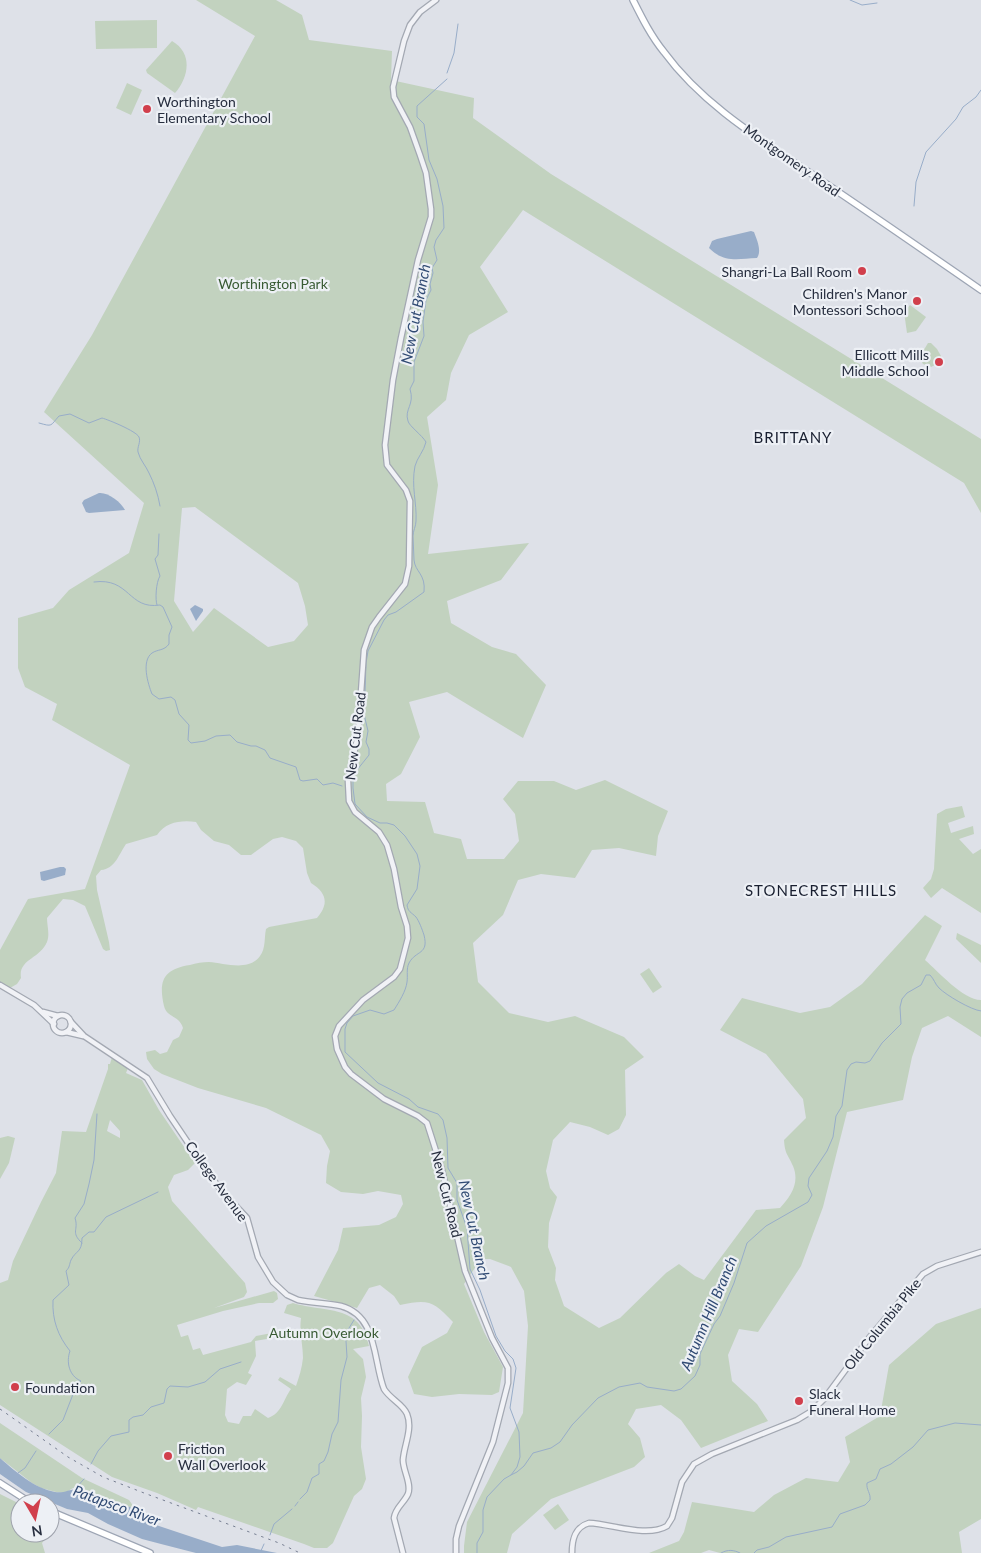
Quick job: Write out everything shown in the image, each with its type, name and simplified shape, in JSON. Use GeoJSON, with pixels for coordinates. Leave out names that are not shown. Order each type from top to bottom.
{"type":"FeatureCollection","features":[{"type":"Feature","properties":{"kind":"main road","name":"Montgomery Road"},"geometry":{"type":"LineString","coordinates":[[633,0],[649,31],[664,53],[690,83],[714,105],[981,290]]}},
{"type":"Feature","properties":{"kind":"main road"},"geometry":{"type":"LineString","coordinates":[[0,1484],[15,1493]]}},
{"type":"Feature","properties":{"kind":"main road"},"geometry":{"type":"LineString","coordinates":[[60,1515],[150,1553]]}},
{"type":"Feature","properties":{"kind":"street","name":"New Cut Road"},"geometry":{"type":"LineString","coordinates":[[436,0],[420,12],[410,25],[404,41],[393,87],[394,97],[408,122],[426,173],[431,209],[401,338],[393,380],[385,445],[387,465],[406,490],[410,501],[409,566],[405,584],[372,627],[364,650],[358,735],[348,781],[349,800],[355,812],[379,832],[387,845],[394,868],[408,938],[400,969],[394,977],[363,1000],[339,1026],[335,1036],[341,1060],[351,1074],[384,1099],[423,1119],[429,1127],[444,1177],[467,1277],[492,1338],[508,1368],[508,1383],[494,1442],[459,1526],[456,1539],[456,1553]]}},
{"type":"Feature","properties":{"kind":"street","name":"College Avenue"},"geometry":{"type":"LineString","coordinates":[[0,985],[42,1012],[54,1024],[57,1031],[84,1036]]}},
{"type":"Feature","properties":{"kind":"street","name":"College Avenue"},"geometry":{"type":"LineString","coordinates":[[42,1012],[68,1017],[75,1028],[84,1036],[148,1078],[202,1165],[220,1189],[247,1218],[258,1257],[278,1288],[290,1297],[298,1300],[348,1309],[367,1326],[373,1340],[380,1380],[384,1389],[388,1396],[405,1410],[408,1418],[408,1433],[403,1460],[409,1489],[394,1518],[403,1553]]}},
{"type":"Feature","properties":{"kind":"street"},"geometry":{"type":"LineString","coordinates":[[54,1024],[58,1016]]}},
{"type":"Feature","properties":{"kind":"street"},"geometry":{"type":"LineString","coordinates":[[65,1032],[69,1030],[71,1022]]}},
{"type":"Feature","properties":{"kind":"street","name":"Old Columbia Pike"},"geometry":{"type":"LineString","coordinates":[[572,1553],[576,1533],[583,1525],[589,1523],[632,1530],[659,1529],[668,1526],[682,1482],[694,1464],[712,1454],[797,1420],[812,1412],[824,1399],[863,1345],[923,1274],[937,1266],[981,1252]]}},
{"type":"Feature","properties":{"kind":"green space","name":"Worthington Park"},"geometry":{"type":"Polygon","coordinates":[[[196,0],[276,0],[302,15],[309,40],[392,51],[391,80],[474,98],[473,118],[551,174],[981,439],[981,513],[964,483],[523,210],[480,267],[508,312],[469,335],[451,373],[446,400],[427,417],[438,485],[428,554],[529,543],[501,580],[447,601],[451,623],[492,647],[516,654],[546,685],[523,738],[447,692],[409,702],[420,737],[401,774],[386,784],[387,801],[425,802],[434,833],[461,839],[467,859],[504,859],[519,841],[515,814],[503,799],[518,781],[554,781],[576,790],[605,780],[668,811],[658,836],[656,856],[619,848],[592,850],[575,878],[541,874],[518,880],[503,915],[473,943],[478,982],[509,1013],[548,1022],[575,1016],[624,1037],[644,1057],[625,1070],[626,1115],[619,1129],[608,1135],[590,1127],[570,1122],[553,1140],[546,1171],[550,1188],[557,1197],[549,1223],[548,1247],[556,1268],[555,1280],[564,1306],[599,1328],[620,1318],[666,1273],[679,1264],[704,1280],[756,1210],[780,1208],[791,1194],[795,1184],[795,1172],[786,1152],[784,1140],[806,1118],[803,1099],[766,1054],[720,1030],[742,998],[800,1013],[830,1007],[862,984],[925,915],[942,926],[925,960],[966,995],[981,1000],[981,1037],[948,1016],[922,1028],[912,1057],[903,1100],[847,1112],[823,1207],[801,1266],[758,1332],[739,1329],[728,1355],[732,1381],[757,1404],[768,1421],[701,1448],[681,1420],[661,1405],[636,1409],[628,1424],[640,1438],[645,1457],[634,1467],[551,1499],[512,1534],[507,1553],[464,1553],[464,1546],[467,1522],[523,1413],[528,1326],[524,1291],[511,1267],[490,1259],[481,1259],[464,1284],[484,1332],[503,1367],[499,1392],[492,1395],[459,1394],[432,1397],[414,1394],[408,1377],[422,1347],[447,1333],[453,1322],[446,1315],[430,1303],[418,1302],[400,1305],[394,1296],[380,1285],[369,1288],[357,1308],[314,1296],[338,1250],[343,1228],[379,1225],[396,1217],[403,1204],[401,1195],[378,1191],[363,1194],[341,1192],[326,1183],[330,1151],[321,1135],[266,1108],[198,1088],[162,1074],[154,1069],[147,1059],[146,1052],[155,1050],[160,1054],[167,1052],[173,1040],[179,1037],[183,1028],[179,1021],[168,1013],[164,1006],[162,989],[165,977],[169,973],[174,969],[202,962],[236,965],[250,964],[262,953],[266,929],[317,918],[321,913],[325,903],[323,895],[311,883],[307,873],[303,848],[296,841],[282,837],[273,839],[251,855],[241,855],[229,845],[214,841],[201,830],[196,822],[185,821],[165,827],[157,835],[126,844],[113,864],[101,870],[96,876],[97,890],[110,950],[106,951],[103,949],[85,906],[73,900],[63,899],[47,918],[48,939],[44,948],[23,967],[21,978],[17,984],[10,988],[0,982],[0,950],[28,899],[85,889],[130,765],[52,720],[57,704],[25,687],[18,668],[18,618],[53,608],[69,590],[129,553],[144,503],[44,412],[92,335],[255,36],[196,0]],[[195,507],[182,508],[174,601],[193,632],[214,608],[268,647],[294,641],[308,625],[298,583],[195,507]]]}},
{"type":"Feature","properties":{"kind":"green space"},"geometry":{"type":"Polygon","coordinates":[[[157,20],[157,48],[96,49],[95,21],[157,20]]]}},
{"type":"Feature","properties":{"kind":"green space"},"geometry":{"type":"Polygon","coordinates":[[[172,41],[183,52],[187,66],[180,87],[175,93],[147,73],[146,70],[172,41]]]}},
{"type":"Feature","properties":{"kind":"green space"},"geometry":{"type":"Polygon","coordinates":[[[127,83],[142,90],[131,115],[116,108],[127,83]]]}},
{"type":"Feature","properties":{"kind":"green space"},"geometry":{"type":"Polygon","coordinates":[[[910,305],[926,317],[916,331],[907,333],[904,312],[910,305]]]}},
{"type":"Feature","properties":{"kind":"green space"},"geometry":{"type":"Polygon","coordinates":[[[928,343],[931,343],[937,349],[941,356],[939,363],[931,367],[923,364],[919,358],[928,343]]]}},
{"type":"Feature","properties":{"kind":"green space"},"geometry":{"type":"Polygon","coordinates":[[[962,806],[965,817],[948,823],[951,833],[973,826],[974,834],[959,839],[973,854],[981,849],[981,913],[942,888],[931,898],[923,888],[931,879],[934,869],[937,814],[946,809],[962,806]]]}},
{"type":"Feature","properties":{"kind":"green space"},"geometry":{"type":"Polygon","coordinates":[[[957,933],[981,945],[981,963],[956,939],[957,933]]]}},
{"type":"Feature","properties":{"kind":"green space"},"geometry":{"type":"Polygon","coordinates":[[[649,968],[662,987],[653,993],[640,974],[649,968]]]}},
{"type":"Feature","properties":{"kind":"green space","name":"Autumn Overlook"},"geometry":{"type":"Polygon","coordinates":[[[112,1057],[128,1068],[126,1073],[142,1080],[159,1110],[195,1163],[188,1170],[174,1175],[168,1187],[172,1201],[245,1283],[247,1292],[244,1297],[214,1308],[274,1291],[277,1293],[278,1299],[273,1303],[259,1303],[223,1311],[177,1325],[181,1337],[188,1335],[193,1350],[200,1348],[203,1355],[251,1342],[256,1336],[272,1333],[272,1338],[255,1341],[256,1356],[248,1373],[252,1375],[246,1385],[237,1382],[227,1389],[225,1415],[228,1422],[239,1424],[243,1416],[251,1416],[255,1409],[268,1418],[273,1416],[282,1406],[291,1389],[278,1380],[280,1377],[296,1386],[303,1358],[301,1318],[284,1313],[287,1305],[293,1303],[340,1312],[358,1323],[364,1332],[369,1346],[353,1349],[363,1359],[366,1377],[361,1398],[361,1447],[366,1479],[362,1489],[354,1496],[333,1543],[327,1548],[314,1548],[198,1507],[196,1510],[157,1493],[112,1477],[0,1405],[0,1283],[8,1280],[13,1261],[56,1173],[62,1131],[86,1132],[108,1069],[108,1064],[110,1064],[112,1057]],[[110,1120],[107,1131],[120,1138],[120,1131],[110,1120]]]}},
{"type":"Feature","properties":{"kind":"green space"},"geometry":{"type":"Polygon","coordinates":[[[8,1136],[15,1138],[9,1163],[0,1179],[0,1138],[8,1136]]]}},
{"type":"Feature","properties":{"kind":"green space"},"geometry":{"type":"Polygon","coordinates":[[[981,1308],[981,1519],[959,1532],[962,1553],[720,1553],[709,1550],[701,1553],[649,1553],[679,1541],[684,1532],[692,1502],[754,1512],[774,1495],[806,1478],[838,1482],[850,1462],[845,1437],[880,1416],[889,1365],[936,1324],[981,1308]]]}},
{"type":"Feature","properties":{"kind":"green space"},"geometry":{"type":"Polygon","coordinates":[[[0,1423],[82,1478],[129,1500],[136,1510],[123,1504],[93,1496],[79,1489],[73,1488],[65,1493],[56,1492],[41,1488],[32,1483],[0,1458],[0,1423]]]}},
{"type":"Feature","properties":{"kind":"green space"},"geometry":{"type":"Polygon","coordinates":[[[0,1494],[10,1499],[10,1543],[42,1543],[45,1553],[0,1553],[0,1494]]]}},
{"type":"Feature","properties":{"kind":"green space"},"geometry":{"type":"Polygon","coordinates":[[[558,1504],[569,1520],[555,1530],[543,1515],[558,1504]]]}},
{"type":"Feature","properties":{"kind":"water"},"geometry":{"type":"Polygon","coordinates":[[[751,231],[754,232],[759,245],[757,258],[726,258],[709,248],[712,241],[751,231]]]}},
{"type":"Feature","properties":{"kind":"water"},"geometry":{"type":"Polygon","coordinates":[[[99,493],[114,498],[125,510],[86,512],[82,503],[84,500],[99,493]]]}},
{"type":"Feature","properties":{"kind":"water"},"geometry":{"type":"Polygon","coordinates":[[[195,605],[203,609],[196,621],[190,609],[195,605]]]}},
{"type":"Feature","properties":{"kind":"water"},"geometry":{"type":"Polygon","coordinates":[[[60,867],[66,869],[65,875],[44,881],[41,880],[40,872],[60,867]]]}},
{"type":"Feature","properties":{"kind":"water","name":"Patapsco River"},"geometry":{"type":"Polygon","coordinates":[[[0,1458],[26,1479],[47,1490],[62,1492],[75,1489],[81,1490],[130,1507],[153,1524],[222,1547],[237,1545],[277,1553],[196,1553],[142,1539],[88,1513],[60,1506],[60,1493],[28,1493],[0,1474],[0,1458]]]}},
{"type":"Feature","properties":{"kind":"waterway"},"geometry":{"type":"LineString","coordinates":[[850,0],[862,5],[877,3]]}},
{"type":"Feature","properties":{"kind":"waterway"},"geometry":{"type":"LineString","coordinates":[[447,73],[454,53],[458,24]]}},
{"type":"Feature","properties":{"kind":"waterway","name":"New Cut Branch"},"geometry":{"type":"LineString","coordinates":[[447,79],[417,106],[417,117],[424,124],[429,160],[437,179],[443,206],[444,228],[434,247],[437,260],[432,268],[431,290],[426,300],[423,322],[424,336],[414,362],[414,381],[410,389],[411,399],[407,413],[409,423],[426,442],[415,466],[416,523],[413,536],[414,560],[416,568],[422,577],[424,592],[396,612],[388,615],[368,651],[366,699],[363,710],[368,731],[366,742],[369,755],[353,775],[355,804],[367,817],[380,823],[394,825],[405,836],[417,854],[420,866],[417,889],[407,905],[409,911],[416,917],[420,925],[424,935],[425,946],[409,963],[405,989],[394,1010],[384,1014],[370,1010],[353,1016],[347,1023],[345,1029],[345,1052],[378,1083],[409,1099],[418,1107],[438,1114],[443,1120],[447,1138],[448,1168],[457,1183],[457,1200],[467,1228],[470,1269],[480,1290],[496,1336],[505,1351],[513,1359],[516,1368],[510,1408],[519,1432],[520,1457],[517,1467],[511,1475],[504,1479],[487,1497],[483,1510],[483,1532],[477,1543],[477,1553]]}},
{"type":"Feature","properties":{"kind":"waterway"},"geometry":{"type":"LineString","coordinates":[[914,206],[916,182],[926,152],[956,119],[963,107],[976,97],[981,90]]}},
{"type":"Feature","properties":{"kind":"waterway"},"geometry":{"type":"LineString","coordinates":[[39,423],[51,425],[59,416],[70,414],[89,423],[102,418],[133,432],[139,437],[138,452],[153,481],[160,506]]}},
{"type":"Feature","properties":{"kind":"waterway"},"geometry":{"type":"LineString","coordinates":[[157,605],[156,591],[160,576],[155,559],[158,555],[159,534]]}},
{"type":"Feature","properties":{"kind":"waterway"},"geometry":{"type":"LineString","coordinates":[[94,582],[115,584],[141,603],[163,607],[172,627],[169,635],[169,644],[165,648],[152,653],[149,657],[146,667],[147,679],[152,694],[159,699],[171,697],[175,700],[179,714],[189,725],[188,740],[191,743],[205,741],[216,736],[230,735],[237,742],[256,746],[265,750],[270,758],[296,767],[300,780],[317,779],[323,785],[333,783],[342,786]]}},
{"type":"Feature","properties":{"kind":"waterway","name":"Autumn Hill Branch"},"geometry":{"type":"LineString","coordinates":[[511,1475],[524,1466],[533,1453],[551,1448],[560,1442],[572,1425],[598,1398],[619,1387],[640,1383],[647,1387],[674,1391],[681,1389],[695,1376],[700,1365],[700,1354],[714,1324],[720,1316],[734,1283],[747,1243],[766,1226],[808,1202],[812,1195],[808,1186],[809,1178],[827,1151],[833,1137],[836,1116],[842,1106],[847,1070],[851,1064],[856,1062],[865,1063],[870,1061],[882,1043],[901,1024],[900,1007],[902,999],[907,993],[921,985],[926,975],[930,975],[942,991],[965,1005],[981,1011]]}},
{"type":"Feature","properties":{"kind":"waterway"},"geometry":{"type":"LineString","coordinates":[[82,1243],[76,1236],[75,1218],[84,1204],[89,1184],[94,1160],[97,1114]]}},
{"type":"Feature","properties":{"kind":"waterway"},"geometry":{"type":"LineString","coordinates":[[49,1434],[63,1420],[77,1384],[81,1381],[71,1372],[68,1360],[70,1351],[59,1334],[54,1314],[53,1300],[69,1285],[66,1271],[71,1260],[80,1249],[82,1238],[89,1232],[94,1232],[106,1217],[158,1192]]}},
{"type":"Feature","properties":{"kind":"waterway"},"geometry":{"type":"LineString","coordinates":[[346,1333],[354,1320]]}},
{"type":"Feature","properties":{"kind":"waterway"},"geometry":{"type":"LineString","coordinates":[[300,1499],[307,1492],[312,1478],[319,1474],[319,1464],[324,1461],[332,1434],[338,1422],[341,1380],[347,1357],[346,1341]]}},
{"type":"Feature","properties":{"kind":"waterway"},"geometry":{"type":"LineString","coordinates":[[91,1464],[98,1451],[111,1436],[129,1432],[129,1420],[143,1415],[151,1407],[164,1403],[167,1389],[170,1386],[188,1387],[205,1382],[220,1369],[241,1362]]}},
{"type":"Feature","properties":{"kind":"waterway"},"geometry":{"type":"LineString","coordinates":[[754,1553],[786,1537],[832,1527],[840,1514],[865,1505],[870,1500],[867,1483],[876,1479],[880,1469],[891,1464],[913,1447],[928,1430],[955,1423],[981,1425]]}},
{"type":"Feature","properties":{"kind":"waterway"},"geometry":{"type":"LineString","coordinates":[[18,1473],[25,1468],[36,1451]]}},
{"type":"Feature","properties":{"kind":"waterway"},"geometry":{"type":"LineString","coordinates":[[75,1489],[84,1479]]}},
{"type":"Feature","properties":{"kind":"waterway"},"geometry":{"type":"LineString","coordinates":[[295,1506],[298,1502]]}},
{"type":"Feature","properties":{"kind":"waterway"},"geometry":{"type":"LineString","coordinates":[[270,1535],[274,1524],[292,1509]]}},
{"type":"Feature","properties":{"kind":"waterway"},"geometry":{"type":"LineString","coordinates":[[260,1553],[264,1544]]}},
{"type":"Feature","properties":{"kind":"waterway"},"geometry":{"type":"LineString","coordinates":[[721,1553],[731,1550],[740,1553]]}},
{"type":"Feature","properties":{"kind":"railway"},"geometry":{"type":"LineString","coordinates":[[0,1409],[68,1457],[103,1477],[279,1543],[300,1553]]}},
{"type":"Feature","properties":{"kind":"place","name":"Worthington Elementary School"},"geometry":{"type":"Point","coordinates":[147,109]}},
{"type":"Feature","properties":{"kind":"place","name":"Shangri-La Ball Room"},"geometry":{"type":"Point","coordinates":[862,271]}},
{"type":"Feature","properties":{"kind":"place","name":"Children's Manor Montessori School"},"geometry":{"type":"Point","coordinates":[917,301]}},
{"type":"Feature","properties":{"kind":"place","name":"Ellicott Mills Middle School"},"geometry":{"type":"Point","coordinates":[939,362]}},
{"type":"Feature","properties":{"kind":"place","name":"Foundation"},"geometry":{"type":"Point","coordinates":[15,1387]}},
{"type":"Feature","properties":{"kind":"place","name":"Slack Funeral Home"},"geometry":{"type":"Point","coordinates":[799,1401]}},
{"type":"Feature","properties":{"kind":"place","name":"Friction Wall Overlook"},"geometry":{"type":"Point","coordinates":[168,1456]}},
{"type":"Feature","properties":{"kind":"district","name":"BRITTANY"},"geometry":{"type":"Point","coordinates":[793,437]}},
{"type":"Feature","properties":{"kind":"district","name":"STONECREST HILLS"},"geometry":{"type":"Point","coordinates":[821,890]}}]}
